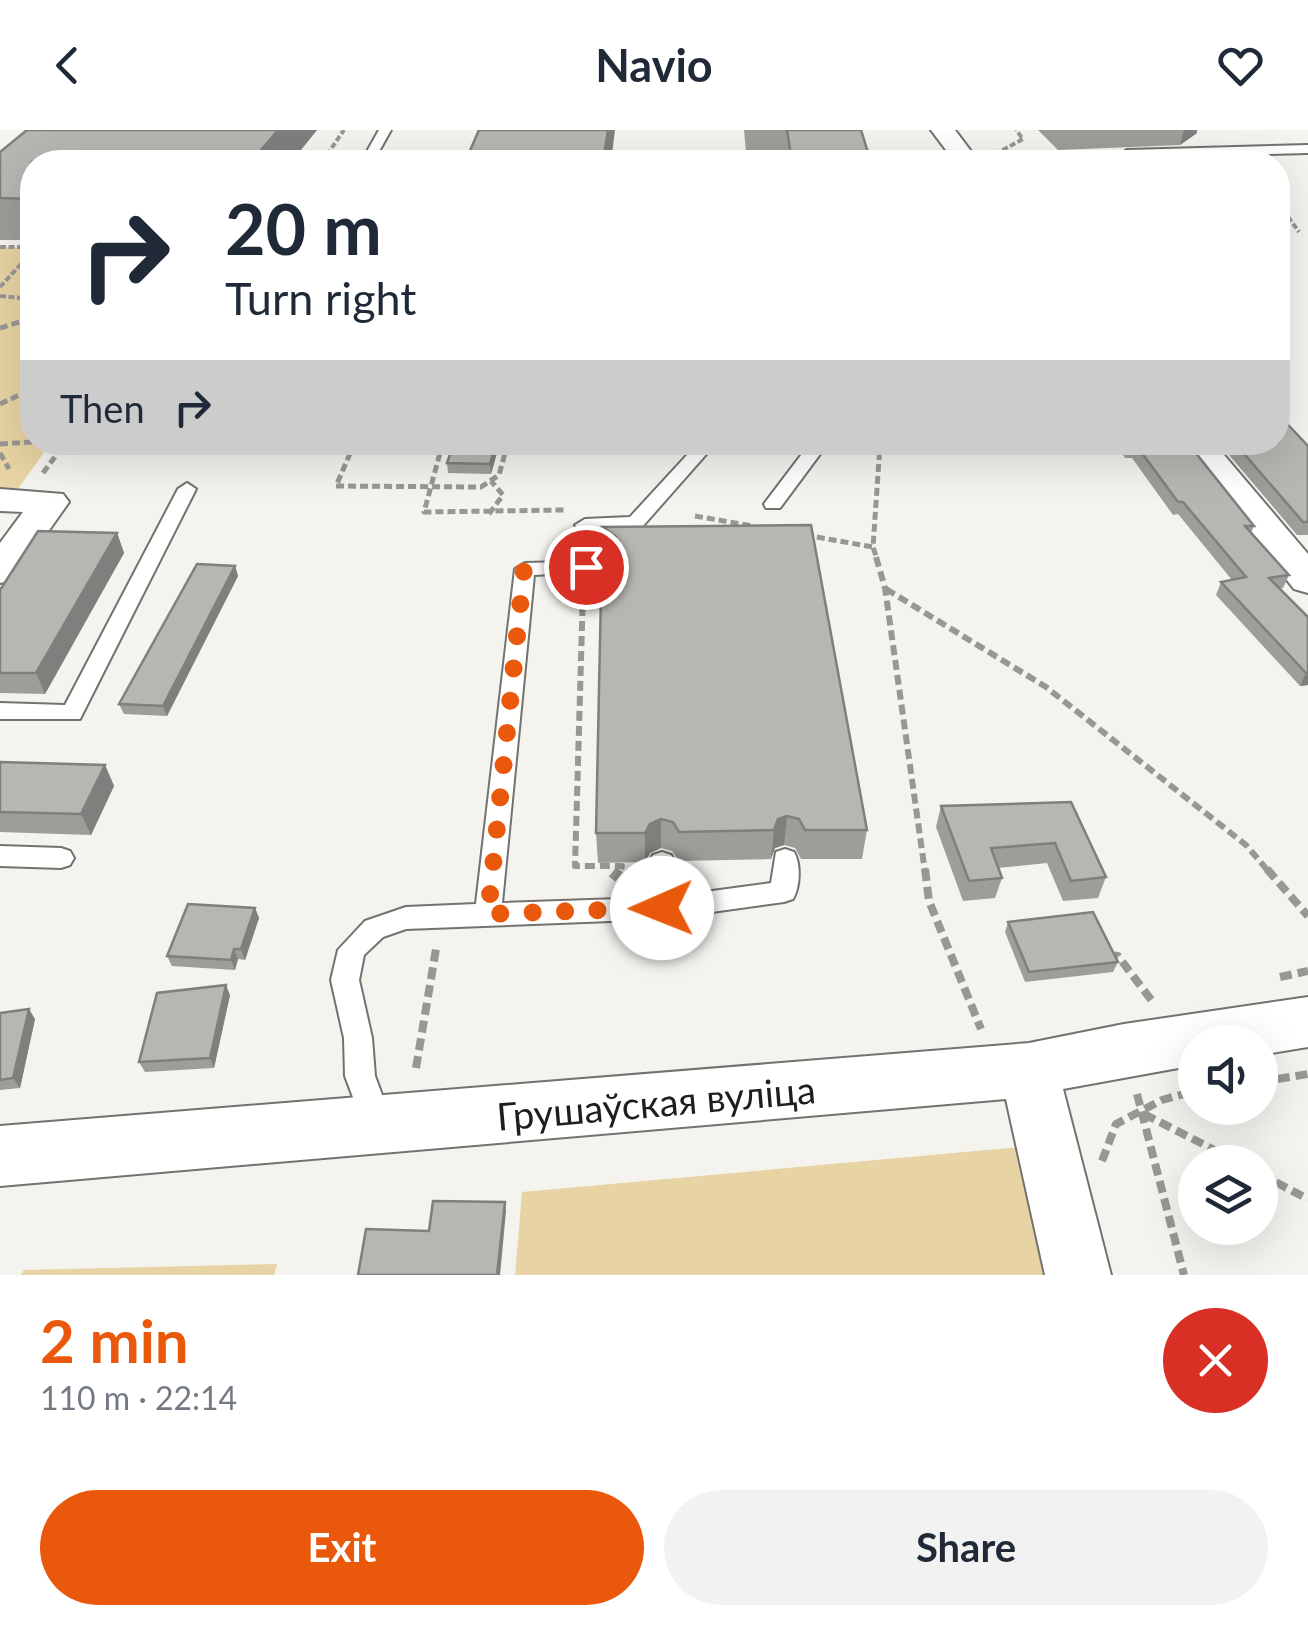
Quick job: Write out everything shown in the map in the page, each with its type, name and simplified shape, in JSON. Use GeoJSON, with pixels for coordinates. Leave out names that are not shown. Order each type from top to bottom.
{"type":"FeatureCollection","features":[{"type":"Feature","properties":{"kind":"street"},"geometry":{"type":"LineString","coordinates":[[1205,455],[1308,580]]}},
{"type":"Feature","properties":{"kind":"street"},"geometry":{"type":"LineString","coordinates":[[0,500],[50,502],[0,571]]}},
{"type":"Feature","properties":{"kind":"street","name":"Грушаўская вуліца"},"geometry":{"type":"LineString","coordinates":[[0,1156],[378,1125],[1006,1052],[1140,1027],[1308,1022]]}},
{"type":"Feature","properties":{"kind":"street"},"geometry":{"type":"LineString","coordinates":[[1006,1052],[1078,1275]]}},
{"type":"Feature","properties":{"kind":"lane"},"geometry":{"type":"LineString","coordinates":[[1272,150],[1308,149]]}},
{"type":"Feature","properties":{"kind":"lane"},"geometry":{"type":"LineString","coordinates":[[586,524],[635,523],[697,455]]}},
{"type":"Feature","properties":{"kind":"lane"},"geometry":{"type":"LineString","coordinates":[[773,504],[811,455]]}},
{"type":"Feature","properties":{"kind":"lane"},"geometry":{"type":"LineString","coordinates":[[0,712],[72,713],[187,489]]}},
{"type":"Feature","properties":{"kind":"lane"},"geometry":{"type":"LineString","coordinates":[[488,914],[524,569],[593,573]]}},
{"type":"Feature","properties":{"kind":"lane"},"geometry":{"type":"LineString","coordinates":[[0,856],[61,858]]}},
{"type":"Feature","properties":{"kind":"lane"},"geometry":{"type":"LineString","coordinates":[[378,1125],[360,1076],[358,1038],[346,980],[352,950],[374,928],[406,918],[662,908],[784,892],[785,859]]}},
{"type":"Feature","properties":{"kind":"lane"},"geometry":{"type":"LineString","coordinates":[[662,862],[662,908]]}},
{"type":"Feature","properties":{"kind":"path"},"geometry":{"type":"LineString","coordinates":[[1003,150],[1023,138],[1016,130]]}},
{"type":"Feature","properties":{"kind":"path"},"geometry":{"type":"LineString","coordinates":[[1290,218],[1300,232]]}},
{"type":"Feature","properties":{"kind":"path"},"geometry":{"type":"LineString","coordinates":[[0,288],[20,264]]}},
{"type":"Feature","properties":{"kind":"path"},"geometry":{"type":"LineString","coordinates":[[349,455],[336,486],[468,490],[499,475],[504,455]]}},
{"type":"Feature","properties":{"kind":"path"},"geometry":{"type":"LineString","coordinates":[[439,455],[424,512],[558,512]]}},
{"type":"Feature","properties":{"kind":"path"},"geometry":{"type":"LineString","coordinates":[[878,455],[873,547],[885,588],[929,901],[1006,1052]]}},
{"type":"Feature","properties":{"kind":"path"},"geometry":{"type":"LineString","coordinates":[[489,514],[503,495],[491,481]]}},
{"type":"Feature","properties":{"kind":"path"},"geometry":{"type":"LineString","coordinates":[[695,516],[770,529]]}},
{"type":"Feature","properties":{"kind":"path"},"geometry":{"type":"LineString","coordinates":[[787,532],[873,547]]}},
{"type":"Feature","properties":{"kind":"path"},"geometry":{"type":"LineString","coordinates":[[593,573],[575,866],[622,866],[610,881],[600,884]]}},
{"type":"Feature","properties":{"kind":"path"},"geometry":{"type":"LineString","coordinates":[[885,588],[1046,688],[1246,846],[1308,916]]}},
{"type":"Feature","properties":{"kind":"path"},"geometry":{"type":"LineString","coordinates":[[1105,955],[1118,956],[1140,1027],[1142,1113],[1184,1275]]}},
{"type":"Feature","properties":{"kind":"path"},"geometry":{"type":"LineString","coordinates":[[1278,1079],[1308,1074]]}},
{"type":"Feature","properties":{"kind":"path"},"geometry":{"type":"LineString","coordinates":[[1142,1113],[1205,1145]]}},
{"type":"Feature","properties":{"kind":"path"},"geometry":{"type":"LineString","coordinates":[[1278,1183],[1308,1199]]}},
{"type":"Feature","properties":{"kind":"shaded area"},"geometry":{"type":"Polygon","coordinates":[[[0,247],[20,248],[20,455],[42,455],[17,490],[0,489],[0,247]]]}},
{"type":"Feature","properties":{"kind":"shaded area"},"geometry":{"type":"Polygon","coordinates":[[[1020,1147],[1043,1275],[515,1275],[522,1192],[1020,1147]]]}},
{"type":"Feature","properties":{"kind":"shaded area"},"geometry":{"type":"Polygon","coordinates":[[[277,1264],[274,1275],[21,1275],[24,1270],[277,1264]]]}},
{"type":"Feature","properties":{"kind":"building"},"geometry":{"type":"Polygon","coordinates":[[[27,130],[278,130],[261,150],[20,150],[20,199],[0,198],[0,152],[27,130]]]}},
{"type":"Feature","properties":{"kind":"building"},"geometry":{"type":"Polygon","coordinates":[[[479,130],[608,130],[605,150],[470,150],[479,130]]]}},
{"type":"Feature","properties":{"kind":"building"},"geometry":{"type":"Polygon","coordinates":[[[787,130],[861,130],[867,150],[790,150],[787,130]]]}},
{"type":"Feature","properties":{"kind":"building"},"geometry":{"type":"Polygon","coordinates":[[[1290,427],[1308,446],[1308,522],[1303,522],[1245,455],[1290,455],[1290,427]]]}},
{"type":"Feature","properties":{"kind":"building"},"geometry":{"type":"Polygon","coordinates":[[[450,455],[492,455],[490,464],[447,463],[450,455]]]}},
{"type":"Feature","properties":{"kind":"building"},"geometry":{"type":"Polygon","coordinates":[[[1143,455],[1197,455],[1254,526],[1245,526],[1289,575],[1269,578],[1308,617],[1308,673],[1221,582],[1246,577],[1183,502],[1178,502],[1143,455]]]}},
{"type":"Feature","properties":{"kind":"building"},"geometry":{"type":"Polygon","coordinates":[[[811,525],[867,830],[805,830],[799,819],[787,816],[778,819],[774,830],[679,832],[673,822],[661,819],[650,824],[645,833],[596,833],[602,546],[612,544],[616,537],[603,527],[811,525]]]}},
{"type":"Feature","properties":{"kind":"building"},"geometry":{"type":"Polygon","coordinates":[[[38,531],[117,533],[36,673],[0,673],[0,590],[38,531]]]}},
{"type":"Feature","properties":{"kind":"building"},"geometry":{"type":"Polygon","coordinates":[[[197,564],[235,566],[163,706],[119,704],[197,564]]]}},
{"type":"Feature","properties":{"kind":"building"},"geometry":{"type":"Polygon","coordinates":[[[0,762],[105,765],[81,814],[0,812],[0,762]]]}},
{"type":"Feature","properties":{"kind":"building"},"geometry":{"type":"Polygon","coordinates":[[[1071,802],[1106,877],[1071,881],[1055,843],[991,848],[1002,878],[969,881],[941,806],[1071,802]]]}},
{"type":"Feature","properties":{"kind":"building"},"geometry":{"type":"Polygon","coordinates":[[[188,904],[255,908],[241,949],[234,949],[231,960],[167,956],[188,904]]]}},
{"type":"Feature","properties":{"kind":"building"},"geometry":{"type":"Polygon","coordinates":[[[1093,912],[1118,962],[1029,972],[1008,922],[1093,912]]]}},
{"type":"Feature","properties":{"kind":"building"},"geometry":{"type":"Polygon","coordinates":[[[226,985],[210,1058],[139,1062],[157,993],[226,985]]]}},
{"type":"Feature","properties":{"kind":"building"},"geometry":{"type":"Polygon","coordinates":[[[29,1009],[13,1078],[0,1080],[0,1013],[29,1009]]]}},
{"type":"Feature","properties":{"kind":"building"},"geometry":{"type":"Polygon","coordinates":[[[433,1201],[505,1202],[497,1275],[358,1275],[366,1229],[429,1231],[433,1201]]]}},
{"type":"Feature","properties":{"kind":"route"},"geometry":{"type":"LineString","coordinates":[[586,567],[524,569],[488,914],[662,908]]}}]}
